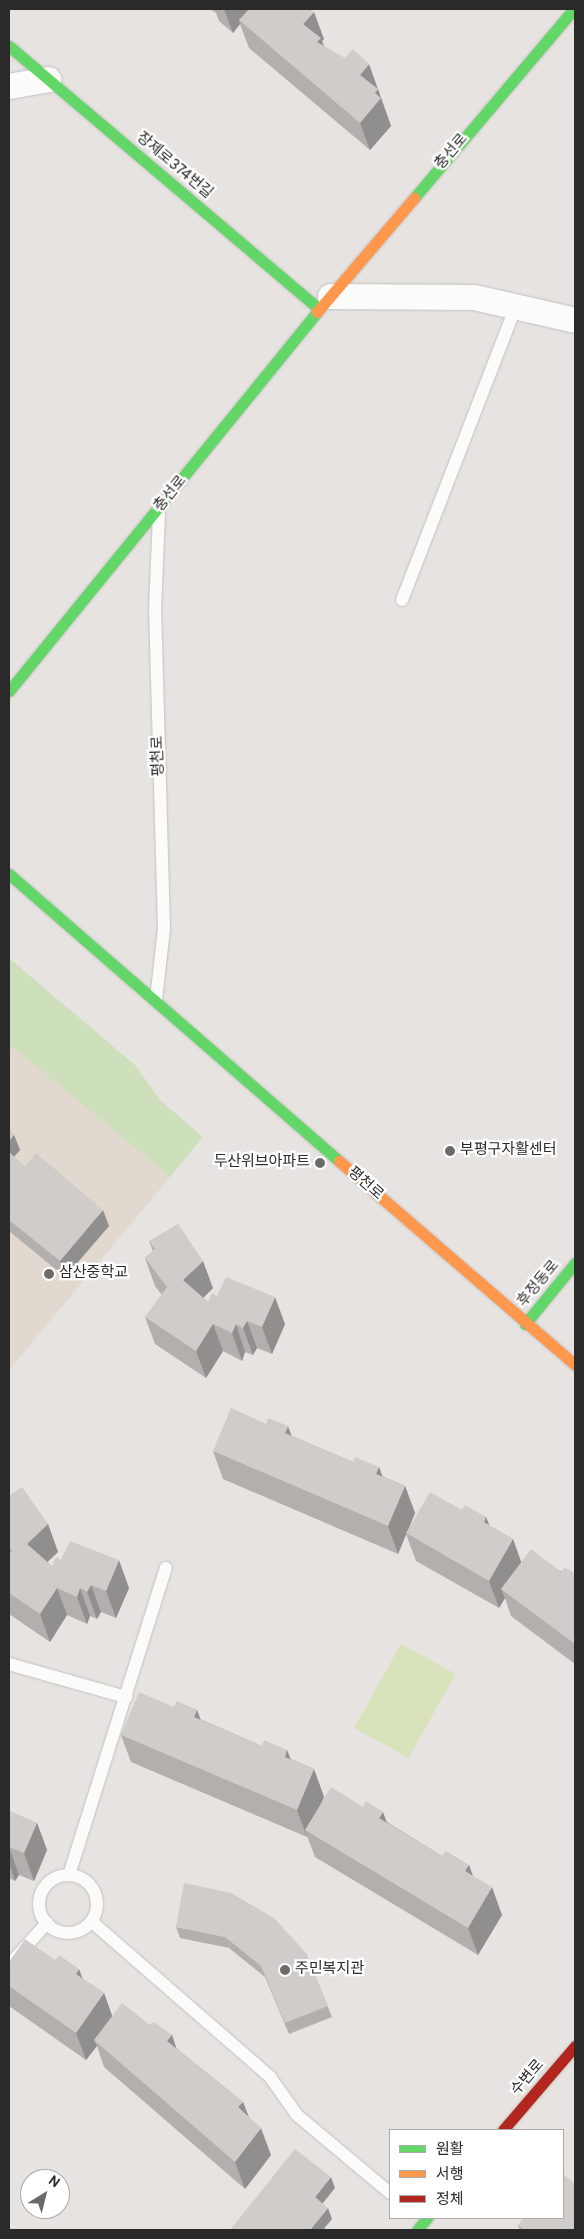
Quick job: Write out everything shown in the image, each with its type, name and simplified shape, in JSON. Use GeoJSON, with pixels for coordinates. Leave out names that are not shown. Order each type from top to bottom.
{"type":"FeatureCollection","features":[{"type":"Feature","properties":{"kind":"street","name":"충선로"},"geometry":{"type":"LineString","coordinates":[[9,690],[325,302],[574,9]]}},
{"type":"Feature","properties":{"kind":"street","name":"장제로374번길"},"geometry":{"type":"LineString","coordinates":[[9,46],[48,80],[325,302]]}},
{"type":"Feature","properties":{"kind":"street"},"geometry":{"type":"LineString","coordinates":[[9,86],[48,80]]}},
{"type":"Feature","properties":{"kind":"street"},"geometry":{"type":"LineString","coordinates":[[325,302],[474,297],[575,320]]}},
{"type":"Feature","properties":{"kind":"street","name":"평천로"},"geometry":{"type":"LineString","coordinates":[[9,874],[525,1324],[575,1365]]}},
{"type":"Feature","properties":{"kind":"street","name":"후정동로"},"geometry":{"type":"LineString","coordinates":[[525,1324],[575,1264]]}},
{"type":"Feature","properties":{"kind":"street","name":"수변로"},"geometry":{"type":"LineString","coordinates":[[504,2129],[575,2046]]}},
{"type":"Feature","properties":{"kind":"lane"},"geometry":{"type":"LineString","coordinates":[[402,600],[516,306]]}},
{"type":"Feature","properties":{"kind":"lane","name":"평천로"},"geometry":{"type":"LineString","coordinates":[[156,1002],[164,929],[155,610],[159,508]]}},
{"type":"Feature","properties":{"kind":"lane"},"geometry":{"type":"LineString","coordinates":[[69,1875],[166,1568]]}},
{"type":"Feature","properties":{"kind":"lane"},"geometry":{"type":"LineString","coordinates":[[9,1664],[126,1697]]}},
{"type":"Feature","properties":{"kind":"lane"},"geometry":{"type":"LineString","coordinates":[[69,1875],[94,1890],[98,1906],[92,1922],[68,1934],[47,1923],[39,1909],[43,1890],[54,1879],[69,1875]]}},
{"type":"Feature","properties":{"kind":"lane"},"geometry":{"type":"LineString","coordinates":[[92,1922],[270,2077],[297,2114],[389,2192]]}},
{"type":"Feature","properties":{"kind":"lane"},"geometry":{"type":"LineString","coordinates":[[9,1965],[47,1923]]}},
{"type":"Feature","properties":{"kind":"shaded area","name":"삼산중학교"},"geometry":{"type":"Polygon","coordinates":[[[9,1044],[170,1177],[9,1370],[9,1044]]]}},
{"type":"Feature","properties":{"kind":"green space"},"geometry":{"type":"Polygon","coordinates":[[[9,958],[135,1065],[160,1100],[203,1137],[170,1177],[9,1044],[9,958]]]}},
{"type":"Feature","properties":{"kind":"green space"},"geometry":{"type":"Polygon","coordinates":[[[401,1644],[455,1674],[409,1758],[354,1728],[401,1644]]]}},
{"type":"Feature","properties":{"kind":"building"},"geometry":{"type":"Polygon","coordinates":[[[249,9],[310,9],[314,12],[303,24],[321,38],[317,42],[345,58],[353,49],[369,64],[360,75],[378,89],[375,93],[381,98],[360,123],[239,20],[249,9]]]}},
{"type":"Feature","properties":{"kind":"building"},"geometry":{"type":"Polygon","coordinates":[[[9,1130],[14,1135],[9,1141],[9,1130]]]}},
{"type":"Feature","properties":{"kind":"building"},"geometry":{"type":"Polygon","coordinates":[[[9,1152],[25,1167],[36,1153],[103,1210],[60,1261],[9,1220],[9,1152]]]}},
{"type":"Feature","properties":{"kind":"building"},"geometry":{"type":"Polygon","coordinates":[[[178,1224],[203,1261],[183,1280],[208,1302],[212,1293],[217,1296],[226,1277],[275,1297],[262,1327],[247,1321],[243,1328],[236,1324],[232,1333],[213,1324],[196,1351],[145,1317],[167,1287],[145,1258],[155,1249],[149,1241],[178,1224]]]}},
{"type":"Feature","properties":{"kind":"building"},"geometry":{"type":"Polygon","coordinates":[[[231,1408],[266,1424],[268,1418],[288,1426],[285,1433],[353,1462],[355,1457],[379,1467],[376,1474],[405,1486],[388,1526],[213,1451],[231,1408]]]}},
{"type":"Feature","properties":{"kind":"building"},"geometry":{"type":"Polygon","coordinates":[[[22,1487],[48,1524],[27,1544],[52,1566],[56,1557],[61,1560],[70,1541],[119,1560],[106,1591],[91,1585],[87,1592],[80,1588],[77,1597],[57,1588],[40,1614],[9,1593],[9,1555],[12,1551],[9,1547],[9,1496],[22,1487]]]}},
{"type":"Feature","properties":{"kind":"building"},"geometry":{"type":"Polygon","coordinates":[[[430,1492],[462,1510],[465,1505],[486,1517],[484,1522],[513,1539],[489,1581],[406,1533],[430,1492]]]}},
{"type":"Feature","properties":{"kind":"building"},"geometry":{"type":"Polygon","coordinates":[[[531,1549],[561,1572],[565,1567],[575,1574],[575,1644],[501,1589],[531,1549]]]}},
{"type":"Feature","properties":{"kind":"building"},"geometry":{"type":"Polygon","coordinates":[[[139,1692],[174,1707],[177,1701],[197,1710],[194,1717],[262,1746],[264,1740],[287,1750],[285,1757],[314,1769],[297,1810],[121,1735],[139,1692]]]}},
{"type":"Feature","properties":{"kind":"building"},"geometry":{"type":"Polygon","coordinates":[[[331,1787],[363,1807],[366,1801],[383,1812],[379,1818],[442,1856],[446,1851],[469,1865],[465,1871],[492,1887],[468,1928],[305,1830],[331,1787]]]}},
{"type":"Feature","properties":{"kind":"building"},"geometry":{"type":"Polygon","coordinates":[[[9,1811],[37,1823],[24,1853],[9,1847],[9,1811]]]}},
{"type":"Feature","properties":{"kind":"building","name":"주민복지관"},"geometry":{"type":"Polygon","coordinates":[[[184,1883],[231,1893],[274,1918],[306,1953],[328,2006],[285,2023],[261,1966],[225,1937],[176,1927],[184,1883]]]}},
{"type":"Feature","properties":{"kind":"building"},"geometry":{"type":"Polygon","coordinates":[[[25,1939],[55,1960],[59,1955],[79,1969],[76,1974],[104,1993],[76,2033],[9,1986],[9,1962],[25,1939]]]}},
{"type":"Feature","properties":{"kind":"building"},"geometry":{"type":"Polygon","coordinates":[[[122,2003],[150,2025],[154,2022],[172,2035],[167,2041],[243,2102],[238,2107],[261,2128],[235,2162],[94,2040],[122,2003]]]}},
{"type":"Feature","properties":{"kind":"building"},"geometry":{"type":"Polygon","coordinates":[[[295,2149],[331,2177],[315,2197],[328,2208],[310,2230],[230,2230],[295,2149]]]}},
{"type":"Feature","properties":{"kind":"building"},"geometry":{"type":"Polygon","coordinates":[[[564,2175],[575,2184],[575,2230],[524,2230],[518,2225],[523,2219],[564,2219],[564,2175]]]}},
{"type":"Feature","properties":{"kind":"traffic: fast"},"geometry":{"type":"LineString","coordinates":[[414,198],[574,9]]}},
{"type":"Feature","properties":{"kind":"traffic: fast"},"geometry":{"type":"LineString","coordinates":[[9,46],[319,309]]}},
{"type":"Feature","properties":{"kind":"traffic: fast"},"geometry":{"type":"LineString","coordinates":[[9,691],[317,312]]}},
{"type":"Feature","properties":{"kind":"traffic: fast"},"geometry":{"type":"LineString","coordinates":[[9,874],[339,1161]]}},
{"type":"Feature","properties":{"kind":"traffic: fast"},"geometry":{"type":"LineString","coordinates":[[525,1324],[575,1263]]}},
{"type":"Feature","properties":{"kind":"traffic: fast"},"geometry":{"type":"LineString","coordinates":[[417,2230],[426,2219]]}},
{"type":"Feature","properties":{"kind":"traffic: slow"},"geometry":{"type":"LineString","coordinates":[[317,312],[414,198]]}},
{"type":"Feature","properties":{"kind":"traffic: slow"},"geometry":{"type":"LineString","coordinates":[[339,1161],[575,1365]]}},
{"type":"Feature","properties":{"kind":"traffic: jam"},"geometry":{"type":"LineString","coordinates":[[504,2129],[575,2046]]}},
{"type":"Feature","properties":{"kind":"place","name":"부평구자활센터"},"geometry":{"type":"Point","coordinates":[450,1151]}},
{"type":"Feature","properties":{"kind":"place","name":"두산위브아파트"},"geometry":{"type":"Point","coordinates":[320,1163]}},
{"type":"Feature","properties":{"kind":"place","name":"삼산중학교"},"geometry":{"type":"Point","coordinates":[49,1274]}},
{"type":"Feature","properties":{"kind":"place","name":"주민복지관"},"geometry":{"type":"Point","coordinates":[285,1970]}}]}
